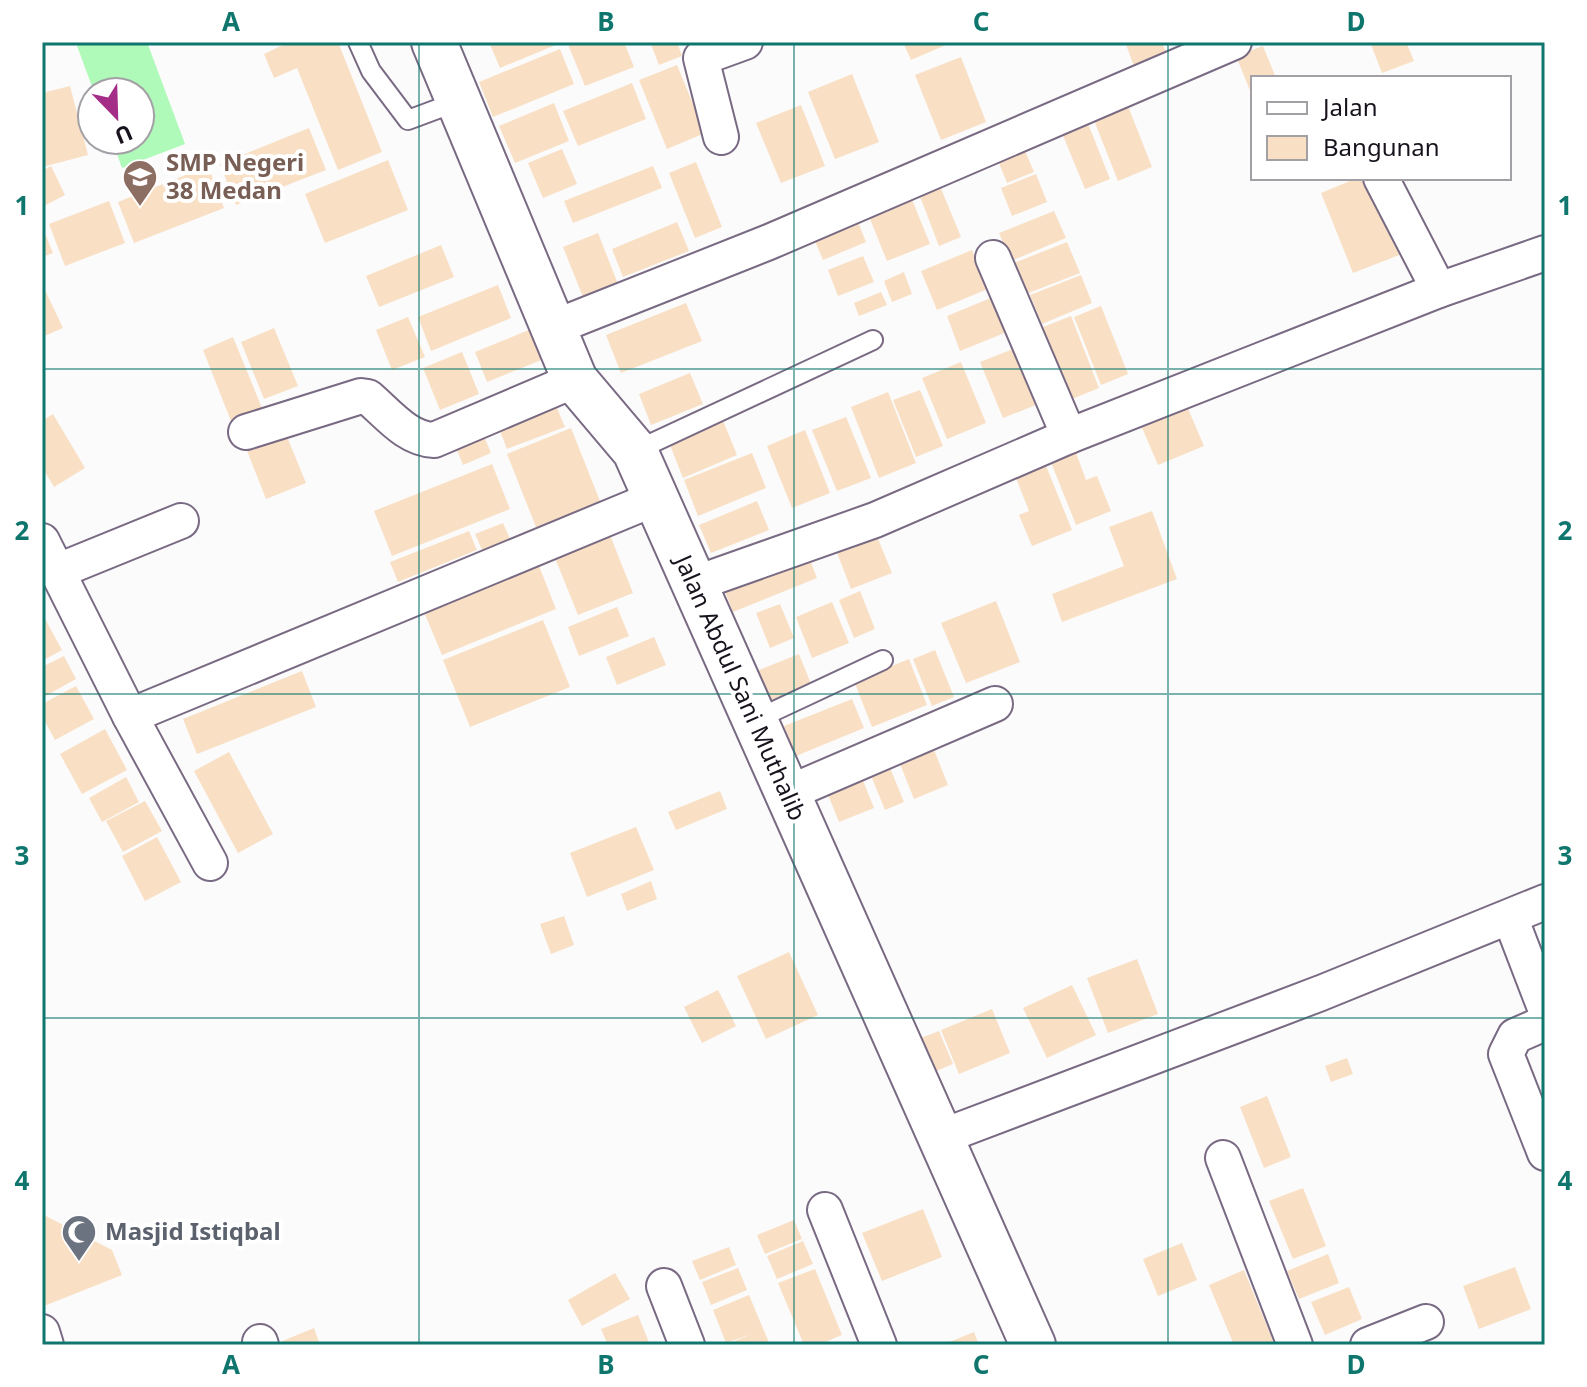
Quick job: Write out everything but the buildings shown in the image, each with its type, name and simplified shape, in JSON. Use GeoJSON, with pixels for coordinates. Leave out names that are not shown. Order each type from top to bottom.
{"type":"FeatureCollection","features":[{"type":"Feature","properties":{"kind":"street","name":"Jalan Abdul Sani Muthalib"},"geometry":{"type":"LineString","coordinates":[[434,42],[575,380],[635,451],[1033,1345]]}},
{"type":"Feature","properties":{"kind":"street"},"geometry":{"type":"LineString","coordinates":[[721,137],[698,50],[745,42]]}},
{"type":"Feature","properties":{"kind":"street"},"geometry":{"type":"LineString","coordinates":[[555,327],[769,242],[1234,42]]}},
{"type":"Feature","properties":{"kind":"street"},"geometry":{"type":"LineString","coordinates":[[1382,180],[1439,290]]}},
{"type":"Feature","properties":{"kind":"street"},"geometry":{"type":"LineString","coordinates":[[694,584],[875,520],[1069,436],[1439,290],[1545,253]]}},
{"type":"Feature","properties":{"kind":"street"},"geometry":{"type":"LineString","coordinates":[[993,258],[1069,436]]}},
{"type":"Feature","properties":{"kind":"street"},"geometry":{"type":"LineString","coordinates":[[246,432],[361,396],[368,397],[409,433],[420,439],[434,440],[575,380]]}},
{"type":"Feature","properties":{"kind":"street"},"geometry":{"type":"LineString","coordinates":[[130,716],[656,498]]}},
{"type":"Feature","properties":{"kind":"street"},"geometry":{"type":"LineString","coordinates":[[58,571],[181,521]]}},
{"type":"Feature","properties":{"kind":"street"},"geometry":{"type":"LineString","coordinates":[[42,541],[130,716],[210,863]]}},
{"type":"Feature","properties":{"kind":"street"},"geometry":{"type":"LineString","coordinates":[[786,794],[995,704]]}},
{"type":"Feature","properties":{"kind":"street"},"geometry":{"type":"LineString","coordinates":[[941,1137],[1545,902]]}},
{"type":"Feature","properties":{"kind":"street"},"geometry":{"type":"LineString","coordinates":[[1510,917],[1545,1008]]}},
{"type":"Feature","properties":{"kind":"street"},"geometry":{"type":"LineString","coordinates":[[1545,1023],[1515,1036],[1506,1054],[1545,1153]]}},
{"type":"Feature","properties":{"kind":"street"},"geometry":{"type":"LineString","coordinates":[[1223,1158],[1295,1345]]}},
{"type":"Feature","properties":{"kind":"street"},"geometry":{"type":"LineString","coordinates":[[825,1210],[879,1345]]}},
{"type":"Feature","properties":{"kind":"street"},"geometry":{"type":"LineString","coordinates":[[664,1286],[687,1345]]}},
{"type":"Feature","properties":{"kind":"street"},"geometry":{"type":"LineString","coordinates":[[1368,1345],[1426,1322]]}},
{"type":"Feature","properties":{"kind":"street"},"geometry":{"type":"LineString","coordinates":[[42,1332],[46,1345]]}},
{"type":"Feature","properties":{"kind":"lane"},"geometry":{"type":"LineString","coordinates":[[358,42],[371,71],[408,120],[459,101]]}},
{"type":"Feature","properties":{"kind":"lane"},"geometry":{"type":"LineString","coordinates":[[635,451],[873,340]]}},
{"type":"Feature","properties":{"kind":"lane"},"geometry":{"type":"LineString","coordinates":[[755,720],[883,660]]}},
{"type":"Feature","properties":{"kind":"green space"},"geometry":{"type":"Polygon","coordinates":[[[147,42],[185,144],[156,155],[156,76],[88,76],[76,43],[147,42]]]}},
{"type":"Feature","properties":{"kind":"green space"},"geometry":{"type":"Polygon","coordinates":[[[118,156],[154,156],[122,168],[118,156]]]}},
{"type":"Feature","properties":{"kind":"place","name":"SMP Negeri 38 Medan"},"geometry":{"type":"Point","coordinates":[140,208]}},
{"type":"Feature","properties":{"kind":"place","name":"Masjid Istiqbal"},"geometry":{"type":"Point","coordinates":[79,1263]}}]}
